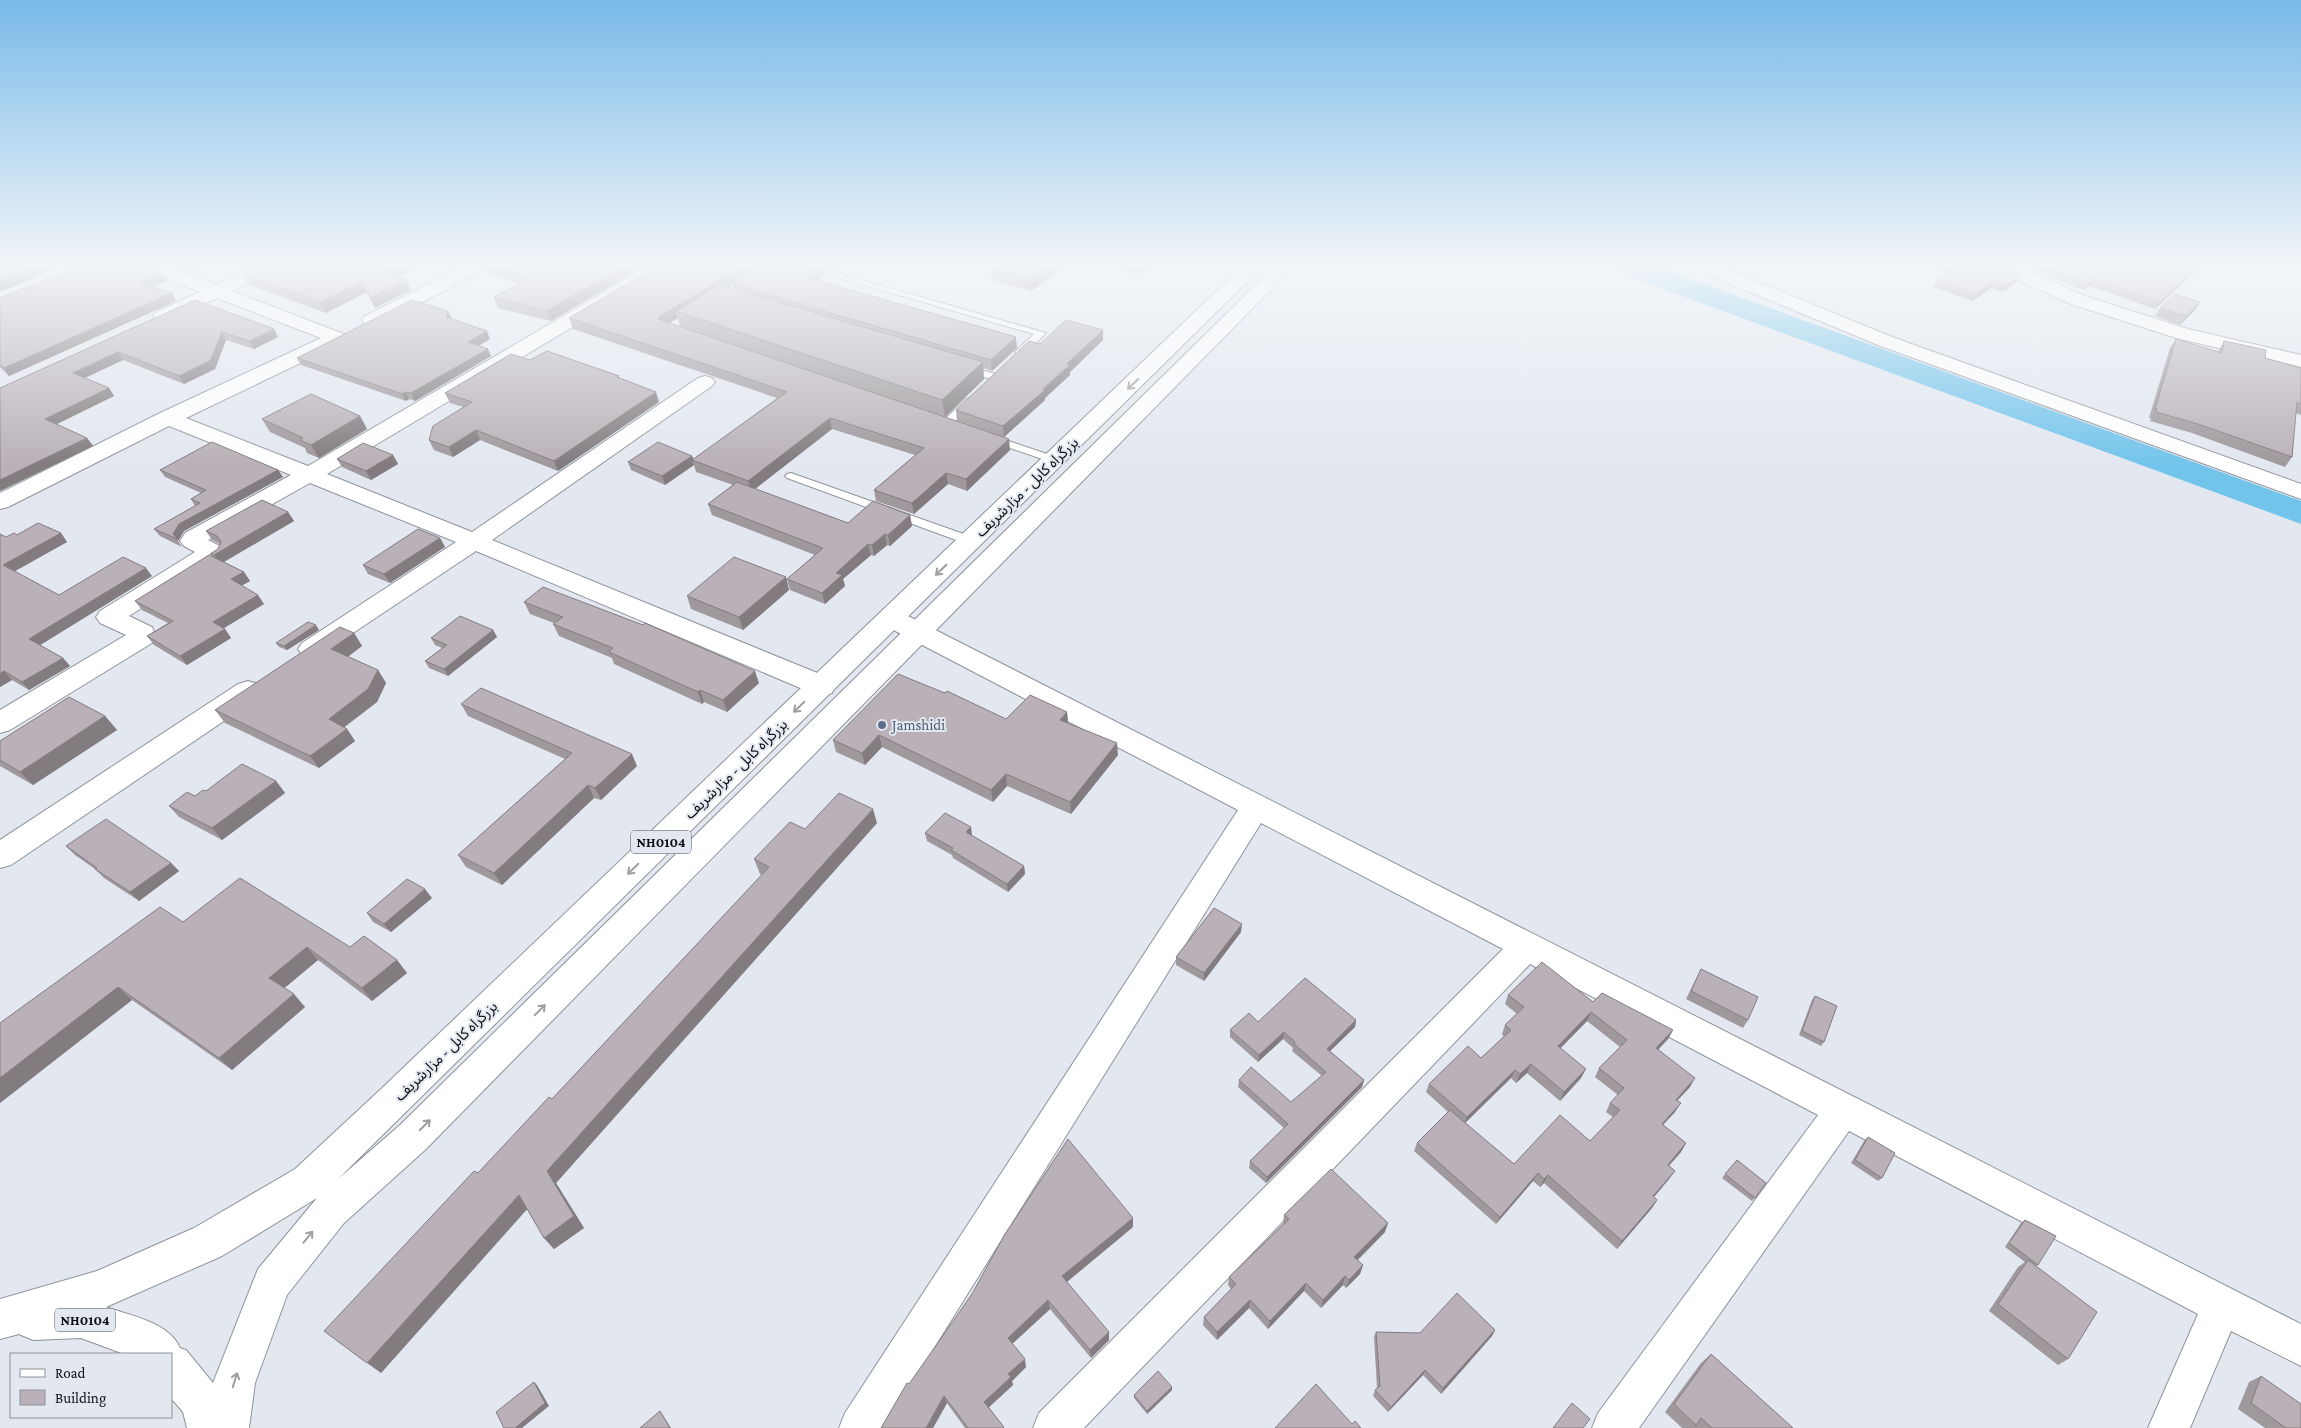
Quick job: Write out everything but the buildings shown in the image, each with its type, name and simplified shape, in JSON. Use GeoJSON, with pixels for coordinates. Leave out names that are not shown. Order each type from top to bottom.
{"type":"FeatureCollection","features":[{"type":"Feature","properties":{"kind":"main road"},"geometry":{"type":"LineString","coordinates":[[318,331],[337,338]]}},
{"type":"Feature","properties":{"kind":"main road"},"geometry":{"type":"LineString","coordinates":[[0,502],[168,418],[351,331]]}},
{"type":"Feature","properties":{"kind":"main road"},"geometry":{"type":"LineString","coordinates":[[0,723],[143,636],[143,633],[109,617],[213,552],[192,539],[307,476],[552,331]]}},
{"type":"Feature","properties":{"kind":"main road","name":"بزرگراه کابل - مزارشریف"},"geometry":{"type":"LineString","coordinates":[[0,1320],[99,1290],[208,1242],[308,1182],[822,686],[905,625],[972,540],[1187,331]]}},
{"type":"Feature","properties":{"kind":"main road","name":"بزرگراه کابل - مزارشریف"},"geometry":{"type":"LineString","coordinates":[[228,1428],[234,1383],[272,1282],[331,1210],[413,1137],[905,625],[1216,331]]}},
{"type":"Feature","properties":{"kind":"main road"},"geometry":{"type":"LineString","coordinates":[[1860,331],[2301,492]]}},
{"type":"Feature","properties":{"kind":"main road"},"geometry":{"type":"LineString","coordinates":[[2173,331],[2301,361]]}},
{"type":"Feature","properties":{"kind":"main road"},"geometry":{"type":"LineString","coordinates":[[291,662],[474,541],[705,382]]}},
{"type":"Feature","properties":{"kind":"main road"},"geometry":{"type":"LineString","coordinates":[[168,418],[307,476],[474,541],[822,686]]}},
{"type":"Feature","properties":{"kind":"main road"},"geometry":{"type":"LineString","coordinates":[[905,625],[2301,1346]]}},
{"type":"Feature","properties":{"kind":"main road"},"geometry":{"type":"LineString","coordinates":[[0,856],[266,679]]}},
{"type":"Feature","properties":{"kind":"main road"},"geometry":{"type":"LineString","coordinates":[[860,1428],[1256,806]]}},
{"type":"Feature","properties":{"kind":"main road"},"geometry":{"type":"LineString","coordinates":[[1054,1428],[1527,946]]}},
{"type":"Feature","properties":{"kind":"main road"},"geometry":{"type":"LineString","coordinates":[[1613,1428],[1843,1110]]}},
{"type":"Feature","properties":{"kind":"main road"},"geometry":{"type":"LineString","coordinates":[[2169,1428],[2222,1306]]}},
{"type":"Feature","properties":{"kind":"main road","name":"NH0104"},"geometry":{"type":"LineString","coordinates":[[0,1320],[81,1318],[154,1345],[161,1353]]}},
{"type":"Feature","properties":{"kind":"main road"},"geometry":{"type":"LineString","coordinates":[[172,1366],[202,1402],[208,1428]]}},
{"type":"Feature","properties":{"kind":"lane"},"geometry":{"type":"LineString","coordinates":[[1015,358],[1041,333],[1033,331]]}},
{"type":"Feature","properties":{"kind":"lane"},"geometry":{"type":"LineString","coordinates":[[957,366],[995,377]]}},
{"type":"Feature","properties":{"kind":"lane"},"geometry":{"type":"LineString","coordinates":[[947,423],[974,397]]}},
{"type":"Feature","properties":{"kind":"lane"},"geometry":{"type":"LineString","coordinates":[[983,435],[1054,460]]}},
{"type":"Feature","properties":{"kind":"lane"},"geometry":{"type":"LineString","coordinates":[[791,476],[972,540]]}},
{"type":"Feature","properties":{"kind":"waterway"},"geometry":{"type":"LineString","coordinates":[[1804,331],[2301,513]]}},
{"type":"Feature","properties":{"kind":"place","name":"Jamshidi"},"geometry":{"type":"Point","coordinates":[882,725]}}]}
